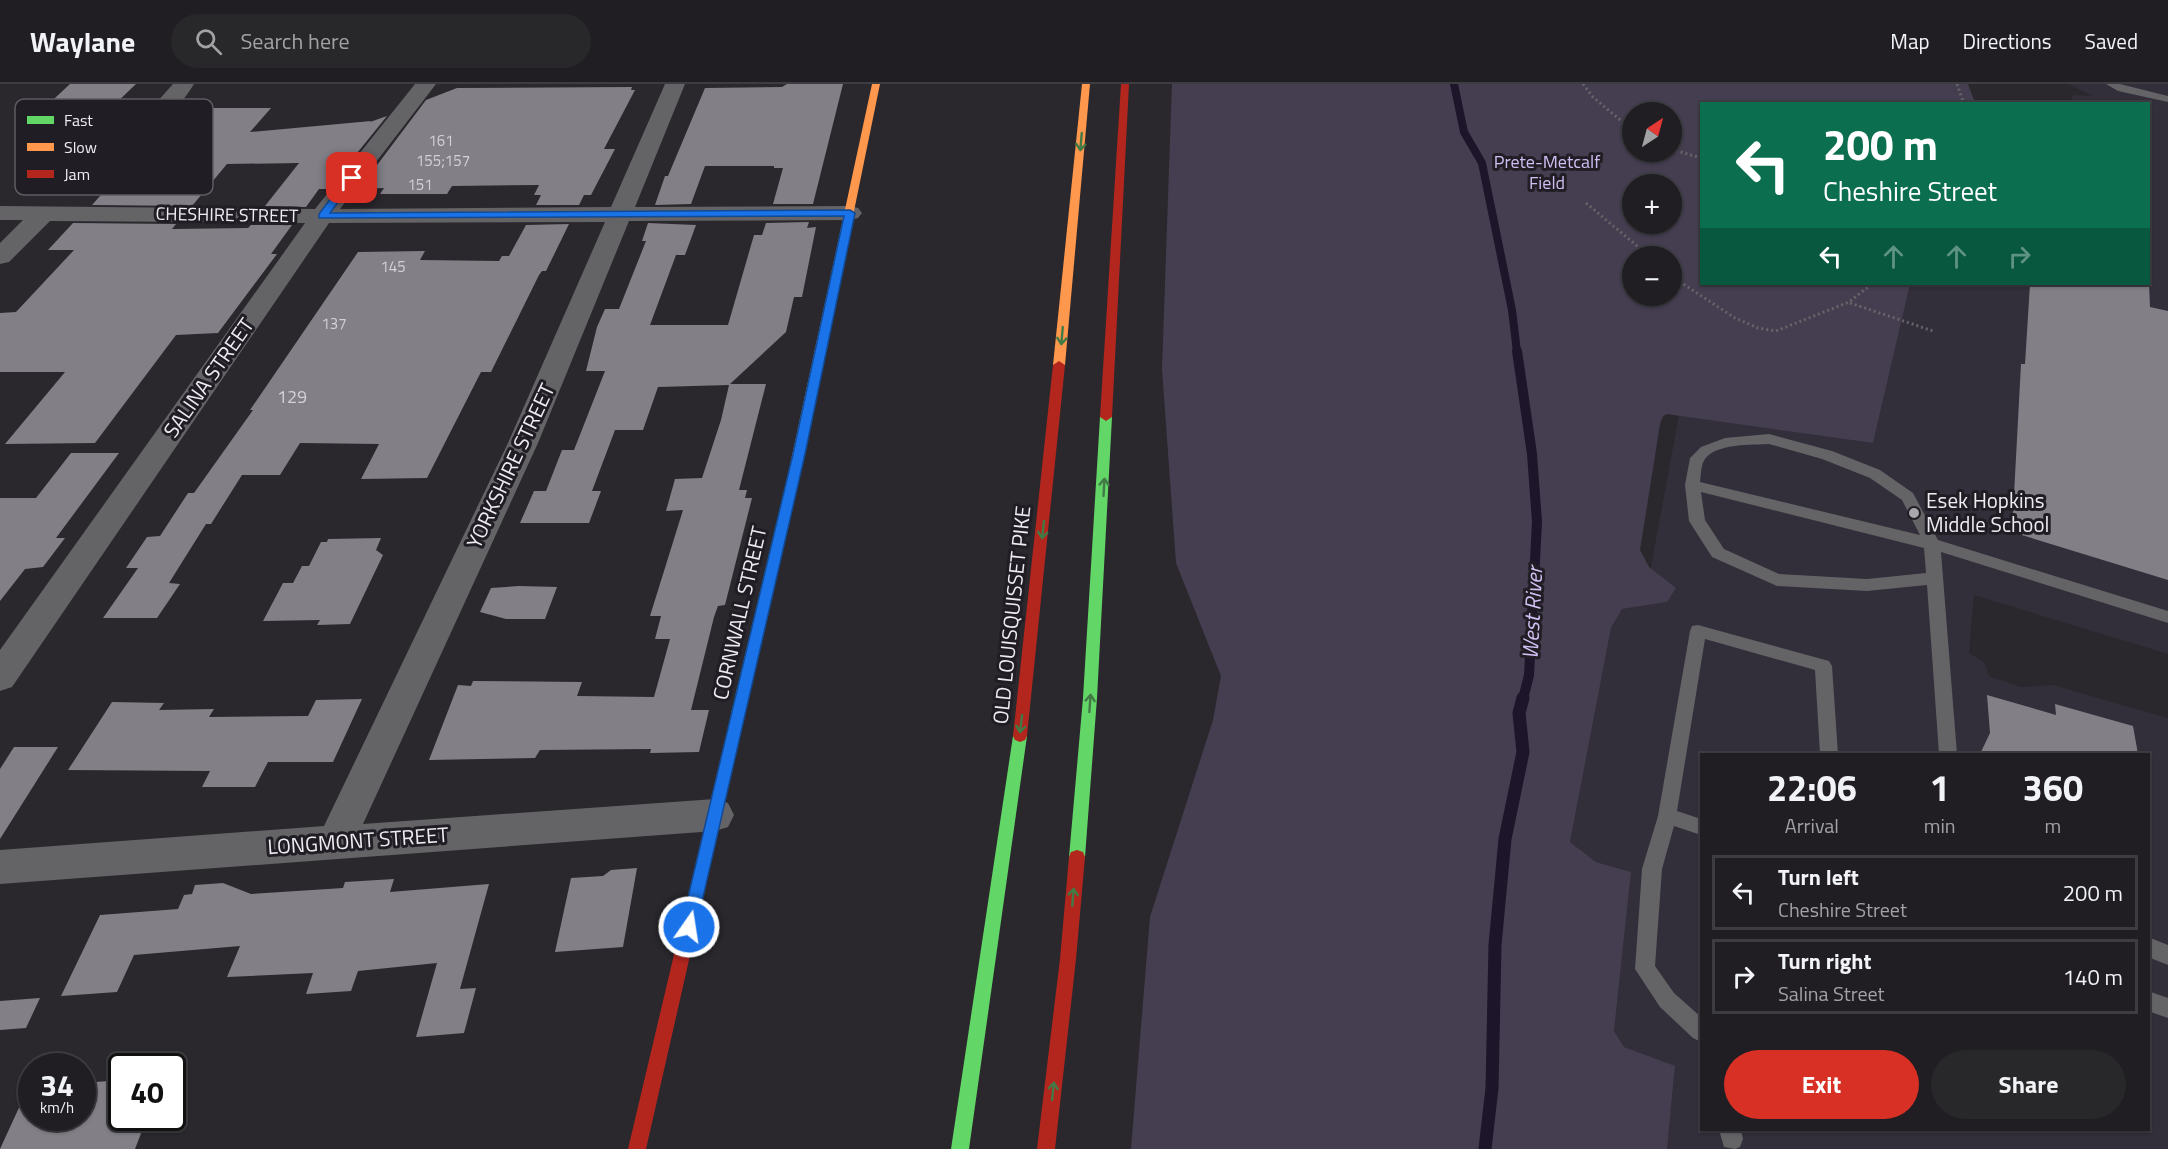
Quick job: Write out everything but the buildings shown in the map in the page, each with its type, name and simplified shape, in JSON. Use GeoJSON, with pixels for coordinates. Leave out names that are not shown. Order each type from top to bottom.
{"type":"FeatureCollection","features":[{"type":"Feature","properties":{"kind":"main road","name":"CORNWALL STREET"},"geometry":{"type":"LineString","coordinates":[[637,1149],[799,454],[876,84]]}},
{"type":"Feature","properties":{"kind":"main road","name":"OLD LOUISQUISSET PIKE"},"geometry":{"type":"LineString","coordinates":[[960,1149],[1018,754],[1048,485],[1086,84]]}},
{"type":"Feature","properties":{"kind":"main road"},"geometry":{"type":"LineString","coordinates":[[1046,1149],[1069,947],[1090,698],[1103,503],[1125,84]]}},
{"type":"Feature","properties":{"kind":"street"},"geometry":{"type":"LineString","coordinates":[[171,99],[184,84]]}},
{"type":"Feature","properties":{"kind":"street","name":"SALINA STREET"},"geometry":{"type":"LineString","coordinates":[[0,677],[322,216],[426,84]]}},
{"type":"Feature","properties":{"kind":"street","name":"YORKSHIRE STREET"},"geometry":{"type":"LineString","coordinates":[[335,843],[523,443],[675,84]]}},
{"type":"Feature","properties":{"kind":"street","name":"CHESHIRE STREET"},"geometry":{"type":"LineString","coordinates":[[0,213],[621,216],[850,213]]}},
{"type":"Feature","properties":{"kind":"street"},"geometry":{"type":"LineString","coordinates":[[0,257],[44,213]]}},
{"type":"Feature","properties":{"kind":"street","name":"LONGMONT STREET"},"geometry":{"type":"LineString","coordinates":[[0,867],[715,815]]}},
{"type":"Feature","properties":{"kind":"lane"},"geometry":{"type":"LineString","coordinates":[[2111,84],[2122,89],[2168,99]]}},
{"type":"Feature","properties":{"kind":"lane"},"geometry":{"type":"LineString","coordinates":[[1935,578],[1867,585],[1777,580],[1718,553],[1697,521],[1692,485],[1697,458],[1706,450],[1730,441],[1769,440],[1827,455],[1875,474],[1908,497],[1932,544],[1935,578],[1948,753]]}},
{"type":"Feature","properties":{"kind":"lane"},"geometry":{"type":"LineString","coordinates":[[1692,485],[1932,544],[2168,617]]}},
{"type":"Feature","properties":{"kind":"lane"},"geometry":{"type":"LineString","coordinates":[[1700,1030],[1667,1000],[1645,969],[1652,869],[1667,816],[1698,631],[1823,666],[1829,753]]}},
{"type":"Feature","properties":{"kind":"lane"},"geometry":{"type":"LineString","coordinates":[[1667,816],[1700,826]]}},
{"type":"Feature","properties":{"kind":"lane"},"geometry":{"type":"LineString","coordinates":[[2150,948],[2168,954]]}},
{"type":"Feature","properties":{"kind":"lane"},"geometry":{"type":"LineString","coordinates":[[2150,1002],[2168,1008]]}},
{"type":"Feature","properties":{"kind":"path"},"geometry":{"type":"LineString","coordinates":[[1583,84],[1593,97],[1622,122]]}},
{"type":"Feature","properties":{"kind":"path"},"geometry":{"type":"LineString","coordinates":[[1957,84],[1963,102]]}},
{"type":"Feature","properties":{"kind":"path"},"geometry":{"type":"LineString","coordinates":[[1682,152],[1700,158]]}},
{"type":"Feature","properties":{"kind":"path"},"geometry":{"type":"LineString","coordinates":[[1586,203],[1637,246]]}},
{"type":"Feature","properties":{"kind":"path"},"geometry":{"type":"LineString","coordinates":[[1682,283],[1735,318],[1758,328],[1776,331],[1850,302],[1871,285]]}},
{"type":"Feature","properties":{"kind":"path"},"geometry":{"type":"LineString","coordinates":[[1850,302],[1901,322],[1933,331]]}},
{"type":"Feature","properties":{"kind":"shaded area"},"geometry":{"type":"Polygon","coordinates":[[[2069,84],[2168,84],[2168,654],[1974,595],[1969,653],[1984,662],[1989,676],[2020,687],[2053,685],[2168,718],[2168,1149],[1667,1149],[1675,1067],[1624,1047],[1614,1031],[1631,872],[1596,862],[1570,842],[1611,628],[1622,609],[1666,602],[1648,582],[1679,415],[1873,443],[1910,285],[2150,285],[2150,102],[2071,102],[2073,95],[2092,96],[2069,84]]]}},
{"type":"Feature","properties":{"kind":"green space","name":"Prete-Metcalf Field"},"geometry":{"type":"Polygon","coordinates":[[[1172,84],[1968,84],[1975,102],[1700,102],[1700,285],[1910,285],[1873,443],[1667,414],[1663,416],[1660,424],[1640,550],[1649,567],[1676,588],[1667,602],[1622,609],[1611,628],[1570,842],[1596,862],[1631,872],[1614,1031],[1624,1047],[1675,1066],[1667,1149],[1131,1149],[1150,917],[1213,720],[1221,676],[1176,563],[1162,369],[1172,84]]]}},
{"type":"Feature","properties":{"kind":"waterway","name":"West River"},"geometry":{"type":"LineString","coordinates":[[1454,84],[1464,132],[1482,163],[1512,310],[1517,352]]}},
{"type":"Feature","properties":{"kind":"waterway","name":"West River"},"geometry":{"type":"LineString","coordinates":[[1517,351],[1532,454],[1537,522],[1529,675],[1523,699]]}},
{"type":"Feature","properties":{"kind":"waterway","name":"West River"},"geometry":{"type":"LineString","coordinates":[[1485,1149],[1492,1088],[1495,945],[1505,839],[1523,752],[1519,713],[1523,698]]}},
{"type":"Feature","properties":{"kind":"traffic: fast"},"geometry":{"type":"LineString","coordinates":[[1077,857],[1090,698],[1106,417]]}},
{"type":"Feature","properties":{"kind":"traffic: fast"},"geometry":{"type":"LineString","coordinates":[[738,714],[795,470]]}},
{"type":"Feature","properties":{"kind":"traffic: fast"},"geometry":{"type":"LineString","coordinates":[[960,1149],[1020,736]]}},
{"type":"Feature","properties":{"kind":"traffic: slow"},"geometry":{"type":"LineString","coordinates":[[795,470],[876,84]]}},
{"type":"Feature","properties":{"kind":"traffic: slow"},"geometry":{"type":"LineString","coordinates":[[1059,365],[1086,84]]}},
{"type":"Feature","properties":{"kind":"traffic: jam"},"geometry":{"type":"LineString","coordinates":[[1106,417],[1125,84]]}},
{"type":"Feature","properties":{"kind":"traffic: jam"},"geometry":{"type":"LineString","coordinates":[[1020,736],[1059,365]]}},
{"type":"Feature","properties":{"kind":"traffic: jam"},"geometry":{"type":"LineString","coordinates":[[637,1149],[738,714]]}},
{"type":"Feature","properties":{"kind":"traffic: jam"},"geometry":{"type":"LineString","coordinates":[[1046,1149],[1068,959],[1077,857]]}},
{"type":"Feature","properties":{"kind":"place","name":"Esek Hopkins Middle School"},"geometry":{"type":"Point","coordinates":[1914,513]}},
{"type":"Feature","properties":{"kind":"route"},"geometry":{"type":"LineString","coordinates":[[352,178],[322,216],[850,213],[799,454],[689,927]]}}]}
